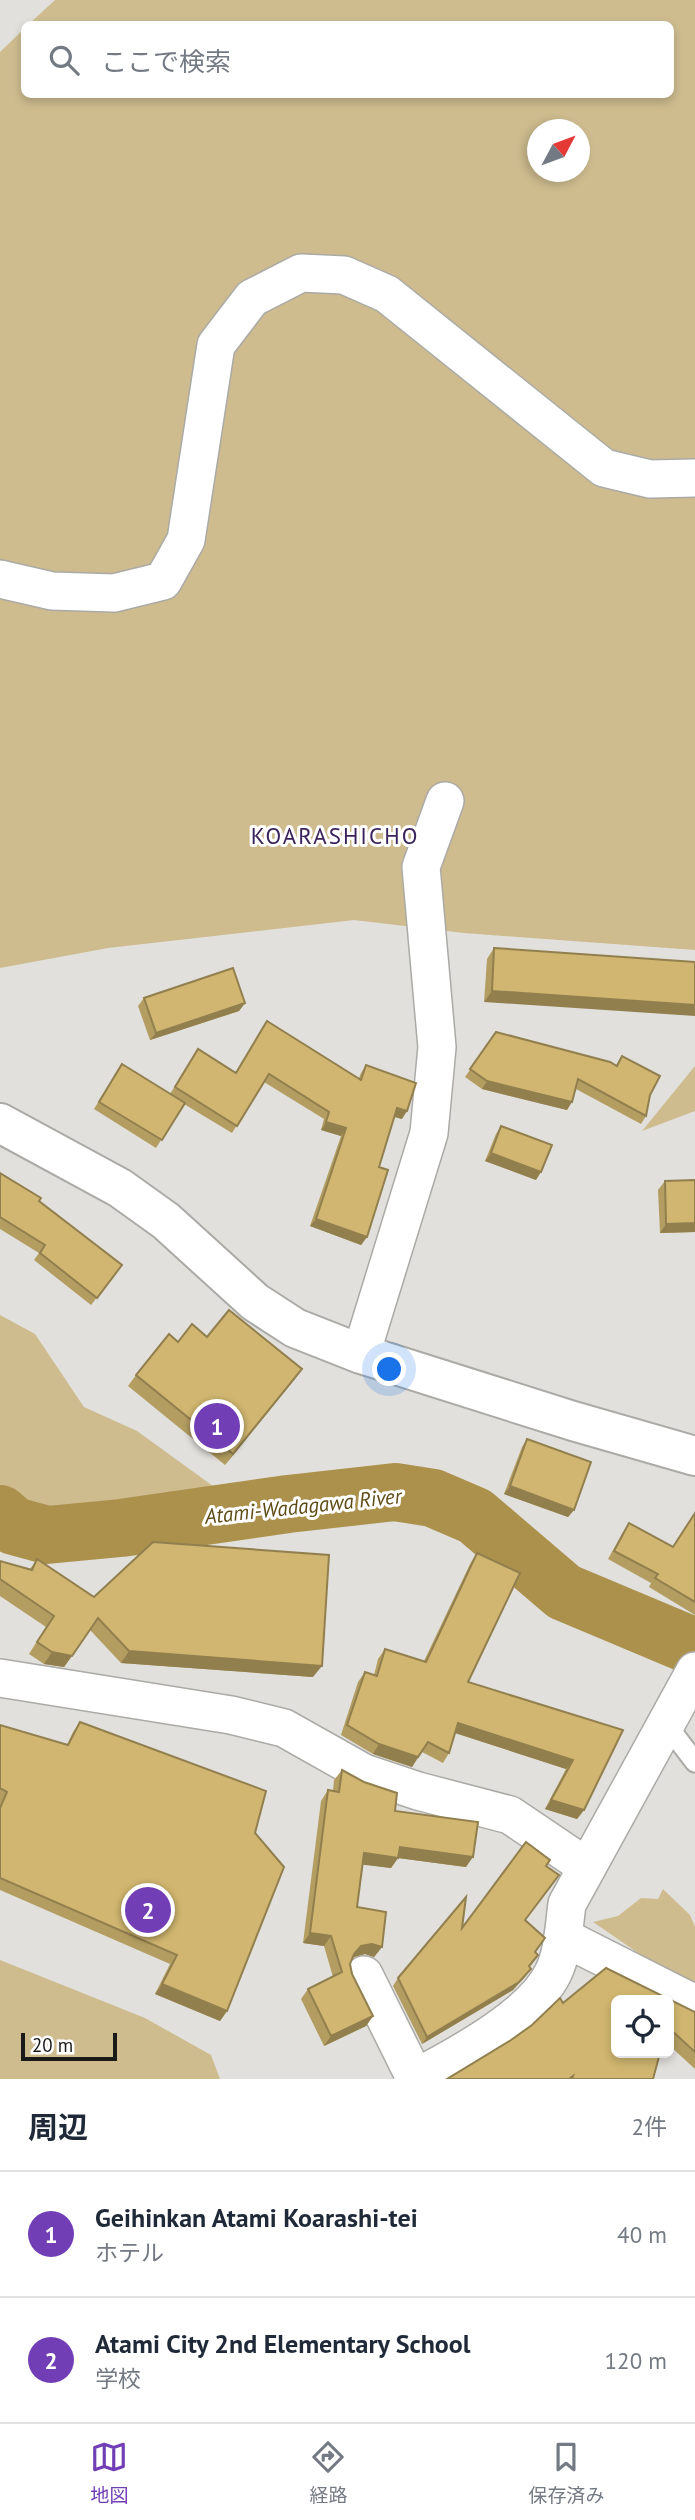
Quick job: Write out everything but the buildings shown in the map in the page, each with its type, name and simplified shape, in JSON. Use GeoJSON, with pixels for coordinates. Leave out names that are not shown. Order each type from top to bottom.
{"type":"FeatureCollection","features":[{"type":"Feature","properties":{"kind":"street"},"geometry":{"type":"LineString","coordinates":[[0,579],[52,591],[114,593],[163,581],[186,540],[216,345],[252,298],[301,273],[344,275],[387,294],[604,468],[650,479],[695,478]]}},
{"type":"Feature","properties":{"kind":"street"},"geometry":{"type":"LineString","coordinates":[[361,1354],[429,1133],[437,1047],[421,867],[445,801]]}},
{"type":"Feature","properties":{"kind":"street"},"geometry":{"type":"LineString","coordinates":[[0,1123],[120,1188],[166,1221],[255,1302],[295,1328],[361,1354],[573,1421],[695,1456]]}},
{"type":"Feature","properties":{"kind":"street"},"geometry":{"type":"LineString","coordinates":[[5,1670],[284,1728],[364,1773],[418,1791],[510,1815],[587,1867]]}},
{"type":"Feature","properties":{"kind":"street"},"geometry":{"type":"LineString","coordinates":[[363,1975],[414,2079],[477,2044],[530,2003],[553,1973],[563,1937],[566,1904],[695,1671]]}},
{"type":"Feature","properties":{"kind":"street"},"geometry":{"type":"LineString","coordinates":[[563,1937],[695,2004]]}},
{"type":"Feature","properties":{"kind":"lane"},"geometry":{"type":"LineString","coordinates":[[666,1724],[695,1762]]}},
{"type":"Feature","properties":{"kind":"shaded area"},"geometry":{"type":"Polygon","coordinates":[[[55,0],[695,0],[695,950],[464,933],[354,920],[108,948],[0,968],[0,52],[21,32],[21,98],[674,98],[674,21],[32,21],[55,0]]]}},
{"type":"Feature","properties":{"kind":"shaded area"},"geometry":{"type":"Polygon","coordinates":[[[695,1066],[695,1111],[642,1131],[695,1066]]]}},
{"type":"Feature","properties":{"kind":"shaded area"},"geometry":{"type":"Polygon","coordinates":[[[0,1315],[35,1334],[84,1407],[137,1431],[246,1510],[50,1546],[0,1514],[0,1315]]]}},
{"type":"Feature","properties":{"kind":"shaded area"},"geometry":{"type":"Polygon","coordinates":[[[663,1889],[690,1915],[695,1927],[695,1992],[593,1922],[618,1916],[641,1898],[658,1899],[663,1889]]]}},
{"type":"Feature","properties":{"kind":"shaded area"},"geometry":{"type":"Polygon","coordinates":[[[0,1960],[145,2018],[211,2055],[220,2079],[0,2079],[0,1960]]]}},
{"type":"Feature","properties":{"kind":"waterway","name":"Atami-Wadagawa River"},"geometry":{"type":"LineString","coordinates":[[0,1514],[14,1526],[47,1535],[121,1528],[395,1492],[433,1498],[475,1516],[564,1592],[695,1647]]}},
{"type":"Feature","properties":{"kind":"place","name":"Geihinkan Atami Koarashi-tei"},"geometry":{"type":"Point","coordinates":[217,1426]}},
{"type":"Feature","properties":{"kind":"place","name":"Atami City 2nd Elementary School"},"geometry":{"type":"Point","coordinates":[148,1910]}},
{"type":"Feature","properties":{"kind":"district","name":"KOARASHICHO"},"geometry":{"type":"Point","coordinates":[335,835]}}]}
